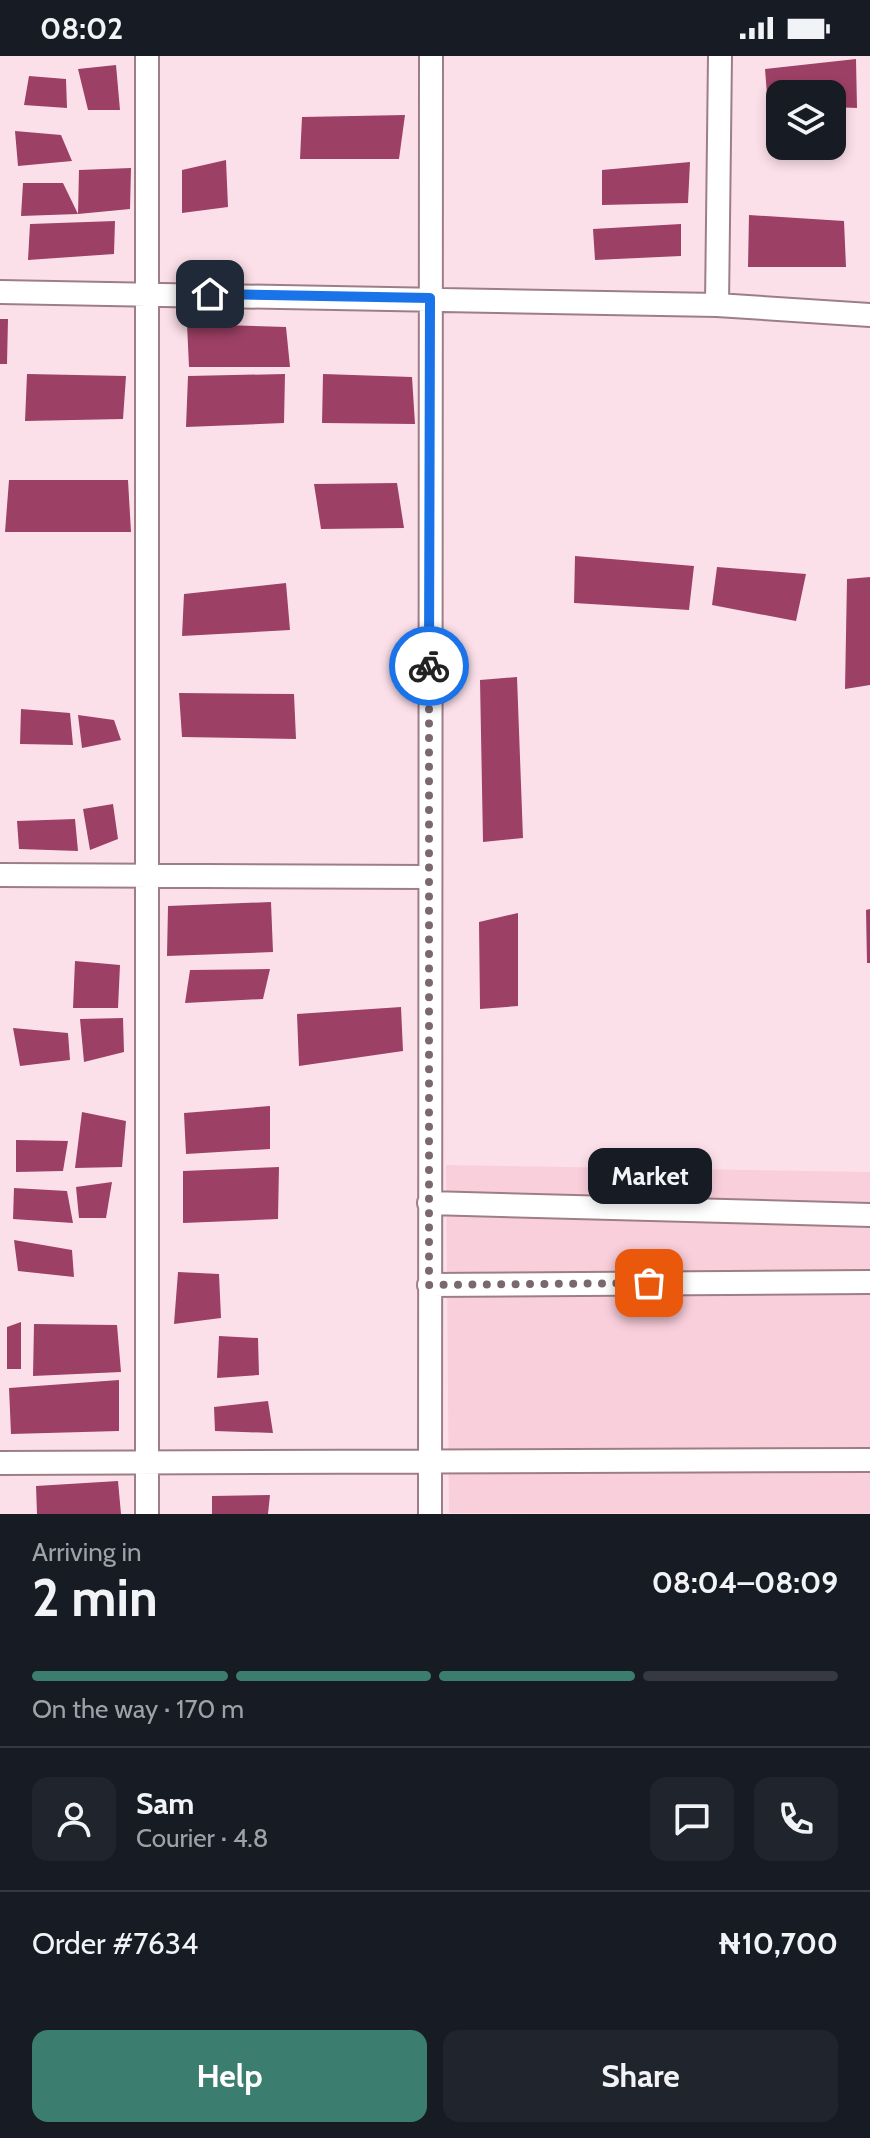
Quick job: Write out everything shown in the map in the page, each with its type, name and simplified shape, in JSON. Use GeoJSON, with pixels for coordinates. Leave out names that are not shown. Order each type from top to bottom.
{"type":"FeatureCollection","features":[{"type":"Feature","properties":{"kind":"street"},"geometry":{"type":"LineString","coordinates":[[147,56],[144,878],[147,1514]]}},
{"type":"Feature","properties":{"kind":"street"},"geometry":{"type":"LineString","coordinates":[[430,1514],[428,877],[431,56]]}},
{"type":"Feature","properties":{"kind":"street"},"geometry":{"type":"LineString","coordinates":[[717,305],[720,56]]}},
{"type":"Feature","properties":{"kind":"street"},"geometry":{"type":"LineString","coordinates":[[0,292],[717,305],[870,315]]}},
{"type":"Feature","properties":{"kind":"street"},"geometry":{"type":"LineString","coordinates":[[0,875],[428,877]]}},
{"type":"Feature","properties":{"kind":"street"},"geometry":{"type":"LineString","coordinates":[[429,1203],[870,1215]]}},
{"type":"Feature","properties":{"kind":"street"},"geometry":{"type":"LineString","coordinates":[[429,1285],[870,1282]]}},
{"type":"Feature","properties":{"kind":"street"},"geometry":{"type":"LineString","coordinates":[[0,1463],[870,1460]]}},
{"type":"Feature","properties":{"kind":"shaded area"},"geometry":{"type":"Polygon","coordinates":[[[446,1165],[870,1172],[870,1514],[449,1513],[446,1165]]]}},
{"type":"Feature","properties":{"kind":"building"},"geometry":{"type":"Polygon","coordinates":[[[856,59],[857,108],[846,108],[846,80],[766,82],[765,69],[856,59]]]}},
{"type":"Feature","properties":{"kind":"building"},"geometry":{"type":"Polygon","coordinates":[[[116,65],[120,110],[88,110],[78,69],[116,65]]]}},
{"type":"Feature","properties":{"kind":"building"},"geometry":{"type":"Polygon","coordinates":[[[29,76],[66,79],[67,108],[24,105],[29,76]]]}},
{"type":"Feature","properties":{"kind":"building"},"geometry":{"type":"Polygon","coordinates":[[[405,115],[399,159],[300,159],[302,117],[405,115]]]}},
{"type":"Feature","properties":{"kind":"building"},"geometry":{"type":"Polygon","coordinates":[[[15,131],[61,135],[72,161],[18,166],[15,131]]]}},
{"type":"Feature","properties":{"kind":"building"},"geometry":{"type":"Polygon","coordinates":[[[226,160],[228,207],[182,213],[182,170],[226,160]]]}},
{"type":"Feature","properties":{"kind":"building"},"geometry":{"type":"Polygon","coordinates":[[[690,162],[688,203],[602,205],[602,170],[690,162]]]}},
{"type":"Feature","properties":{"kind":"building"},"geometry":{"type":"Polygon","coordinates":[[[131,168],[130,209],[78,214],[79,170],[131,168]]]}},
{"type":"Feature","properties":{"kind":"building"},"geometry":{"type":"Polygon","coordinates":[[[23,183],[63,183],[78,214],[21,216],[23,183]]]}},
{"type":"Feature","properties":{"kind":"building"},"geometry":{"type":"Polygon","coordinates":[[[749,215],[844,221],[846,267],[748,267],[749,215]]]}},
{"type":"Feature","properties":{"kind":"building"},"geometry":{"type":"Polygon","coordinates":[[[115,221],[114,254],[28,260],[30,224],[115,221]]]}},
{"type":"Feature","properties":{"kind":"building"},"geometry":{"type":"Polygon","coordinates":[[[681,224],[681,256],[595,260],[593,229],[681,224]]]}},
{"type":"Feature","properties":{"kind":"building"},"geometry":{"type":"Polygon","coordinates":[[[0,319],[8,319],[7,364],[0,364],[0,319]]]}},
{"type":"Feature","properties":{"kind":"building"},"geometry":{"type":"Polygon","coordinates":[[[187,324],[286,327],[290,367],[189,367],[187,324]]]}},
{"type":"Feature","properties":{"kind":"building"},"geometry":{"type":"Polygon","coordinates":[[[27,374],[126,376],[123,419],[25,421],[27,374]]]}},
{"type":"Feature","properties":{"kind":"building"},"geometry":{"type":"Polygon","coordinates":[[[285,374],[284,423],[186,427],[188,376],[285,374]]]}},
{"type":"Feature","properties":{"kind":"building"},"geometry":{"type":"Polygon","coordinates":[[[323,374],[412,377],[415,424],[322,423],[323,374]]]}},
{"type":"Feature","properties":{"kind":"building"},"geometry":{"type":"Polygon","coordinates":[[[9,480],[128,480],[131,532],[5,532],[9,480]]]}},
{"type":"Feature","properties":{"kind":"building"},"geometry":{"type":"Polygon","coordinates":[[[397,483],[404,528],[321,529],[314,484],[397,483]]]}},
{"type":"Feature","properties":{"kind":"building"},"geometry":{"type":"Polygon","coordinates":[[[575,556],[694,566],[689,610],[574,603],[575,556]]]}},
{"type":"Feature","properties":{"kind":"building"},"geometry":{"type":"Polygon","coordinates":[[[717,567],[806,574],[796,621],[712,605],[717,567]]]}},
{"type":"Feature","properties":{"kind":"building"},"geometry":{"type":"Polygon","coordinates":[[[870,577],[870,685],[845,689],[847,579],[870,577]]]}},
{"type":"Feature","properties":{"kind":"building"},"geometry":{"type":"Polygon","coordinates":[[[286,583],[290,630],[182,636],[184,594],[286,583]]]}},
{"type":"Feature","properties":{"kind":"building"},"geometry":{"type":"Polygon","coordinates":[[[517,677],[523,838],[483,842],[480,680],[517,677]]]}},
{"type":"Feature","properties":{"kind":"building"},"geometry":{"type":"Polygon","coordinates":[[[179,693],[294,694],[296,739],[182,737],[179,693]]]}},
{"type":"Feature","properties":{"kind":"building"},"geometry":{"type":"Polygon","coordinates":[[[21,709],[70,713],[73,745],[20,744],[21,709]]]}},
{"type":"Feature","properties":{"kind":"building"},"geometry":{"type":"Polygon","coordinates":[[[78,715],[114,720],[121,740],[82,748],[78,715]]]}},
{"type":"Feature","properties":{"kind":"building"},"geometry":{"type":"Polygon","coordinates":[[[113,804],[118,839],[90,850],[83,809],[113,804]]]}},
{"type":"Feature","properties":{"kind":"building"},"geometry":{"type":"Polygon","coordinates":[[[75,819],[78,851],[19,849],[17,821],[75,819]]]}},
{"type":"Feature","properties":{"kind":"building"},"geometry":{"type":"Polygon","coordinates":[[[271,902],[273,952],[167,956],[168,906],[271,902]]]}},
{"type":"Feature","properties":{"kind":"building"},"geometry":{"type":"Polygon","coordinates":[[[870,909],[870,963],[867,963],[866,910],[870,909]]]}},
{"type":"Feature","properties":{"kind":"building"},"geometry":{"type":"Polygon","coordinates":[[[518,913],[518,1006],[480,1009],[479,922],[518,913]]]}},
{"type":"Feature","properties":{"kind":"building"},"geometry":{"type":"Polygon","coordinates":[[[75,961],[120,965],[118,1008],[73,1008],[75,961]]]}},
{"type":"Feature","properties":{"kind":"building"},"geometry":{"type":"Polygon","coordinates":[[[270,969],[263,999],[185,1003],[190,970],[270,969]]]}},
{"type":"Feature","properties":{"kind":"building"},"geometry":{"type":"Polygon","coordinates":[[[401,1007],[403,1051],[299,1066],[297,1014],[401,1007]]]}},
{"type":"Feature","properties":{"kind":"building"},"geometry":{"type":"Polygon","coordinates":[[[123,1018],[124,1052],[84,1062],[80,1019],[123,1018]]]}},
{"type":"Feature","properties":{"kind":"building"},"geometry":{"type":"Polygon","coordinates":[[[13,1028],[68,1033],[70,1060],[20,1066],[13,1028]]]}},
{"type":"Feature","properties":{"kind":"building"},"geometry":{"type":"Polygon","coordinates":[[[270,1106],[270,1149],[186,1154],[184,1113],[270,1106]]]}},
{"type":"Feature","properties":{"kind":"building"},"geometry":{"type":"Polygon","coordinates":[[[82,1112],[126,1121],[122,1167],[75,1168],[82,1112]]]}},
{"type":"Feature","properties":{"kind":"building"},"geometry":{"type":"Polygon","coordinates":[[[16,1140],[68,1141],[63,1171],[16,1172],[16,1140]]]}},
{"type":"Feature","properties":{"kind":"building"},"geometry":{"type":"Polygon","coordinates":[[[279,1167],[278,1219],[183,1223],[183,1171],[279,1167]]]}},
{"type":"Feature","properties":{"kind":"building"},"geometry":{"type":"Polygon","coordinates":[[[112,1182],[106,1218],[79,1218],[76,1187],[112,1182]]]}},
{"type":"Feature","properties":{"kind":"building"},"geometry":{"type":"Polygon","coordinates":[[[14,1188],[67,1191],[73,1223],[13,1219],[14,1188]]]}},
{"type":"Feature","properties":{"kind":"building"},"geometry":{"type":"Polygon","coordinates":[[[14,1240],[72,1250],[74,1277],[18,1271],[14,1240]]]}},
{"type":"Feature","properties":{"kind":"building"},"geometry":{"type":"Polygon","coordinates":[[[178,1272],[219,1274],[221,1318],[174,1324],[178,1272]]]}},
{"type":"Feature","properties":{"kind":"building"},"geometry":{"type":"Polygon","coordinates":[[[21,1322],[21,1369],[7,1369],[7,1327],[21,1322]]]}},
{"type":"Feature","properties":{"kind":"building"},"geometry":{"type":"Polygon","coordinates":[[[34,1324],[117,1325],[121,1372],[33,1376],[34,1324]]]}},
{"type":"Feature","properties":{"kind":"building"},"geometry":{"type":"Polygon","coordinates":[[[219,1336],[258,1338],[259,1375],[217,1378],[219,1336]]]}},
{"type":"Feature","properties":{"kind":"building"},"geometry":{"type":"Polygon","coordinates":[[[119,1380],[119,1431],[11,1434],[9,1388],[119,1380]]]}},
{"type":"Feature","properties":{"kind":"building"},"geometry":{"type":"Polygon","coordinates":[[[268,1401],[273,1433],[215,1431],[214,1407],[268,1401]]]}},
{"type":"Feature","properties":{"kind":"building"},"geometry":{"type":"Polygon","coordinates":[[[118,1481],[121,1514],[37,1514],[36,1486],[118,1481]]]}},
{"type":"Feature","properties":{"kind":"building"},"geometry":{"type":"Polygon","coordinates":[[[270,1495],[268,1514],[212,1514],[212,1496],[270,1495]]]}},
{"type":"Feature","properties":{"kind":"way so far"},"geometry":{"type":"LineString","coordinates":[[429,666],[429,1285],[649,1283]]}},
{"type":"Feature","properties":{"kind":"place","name":"Market"},"geometry":{"type":"Point","coordinates":[649,1283]}},
{"type":"Feature","properties":{"kind":"route"},"geometry":{"type":"LineString","coordinates":[[210,294],[430,298],[429,666]]}}]}
